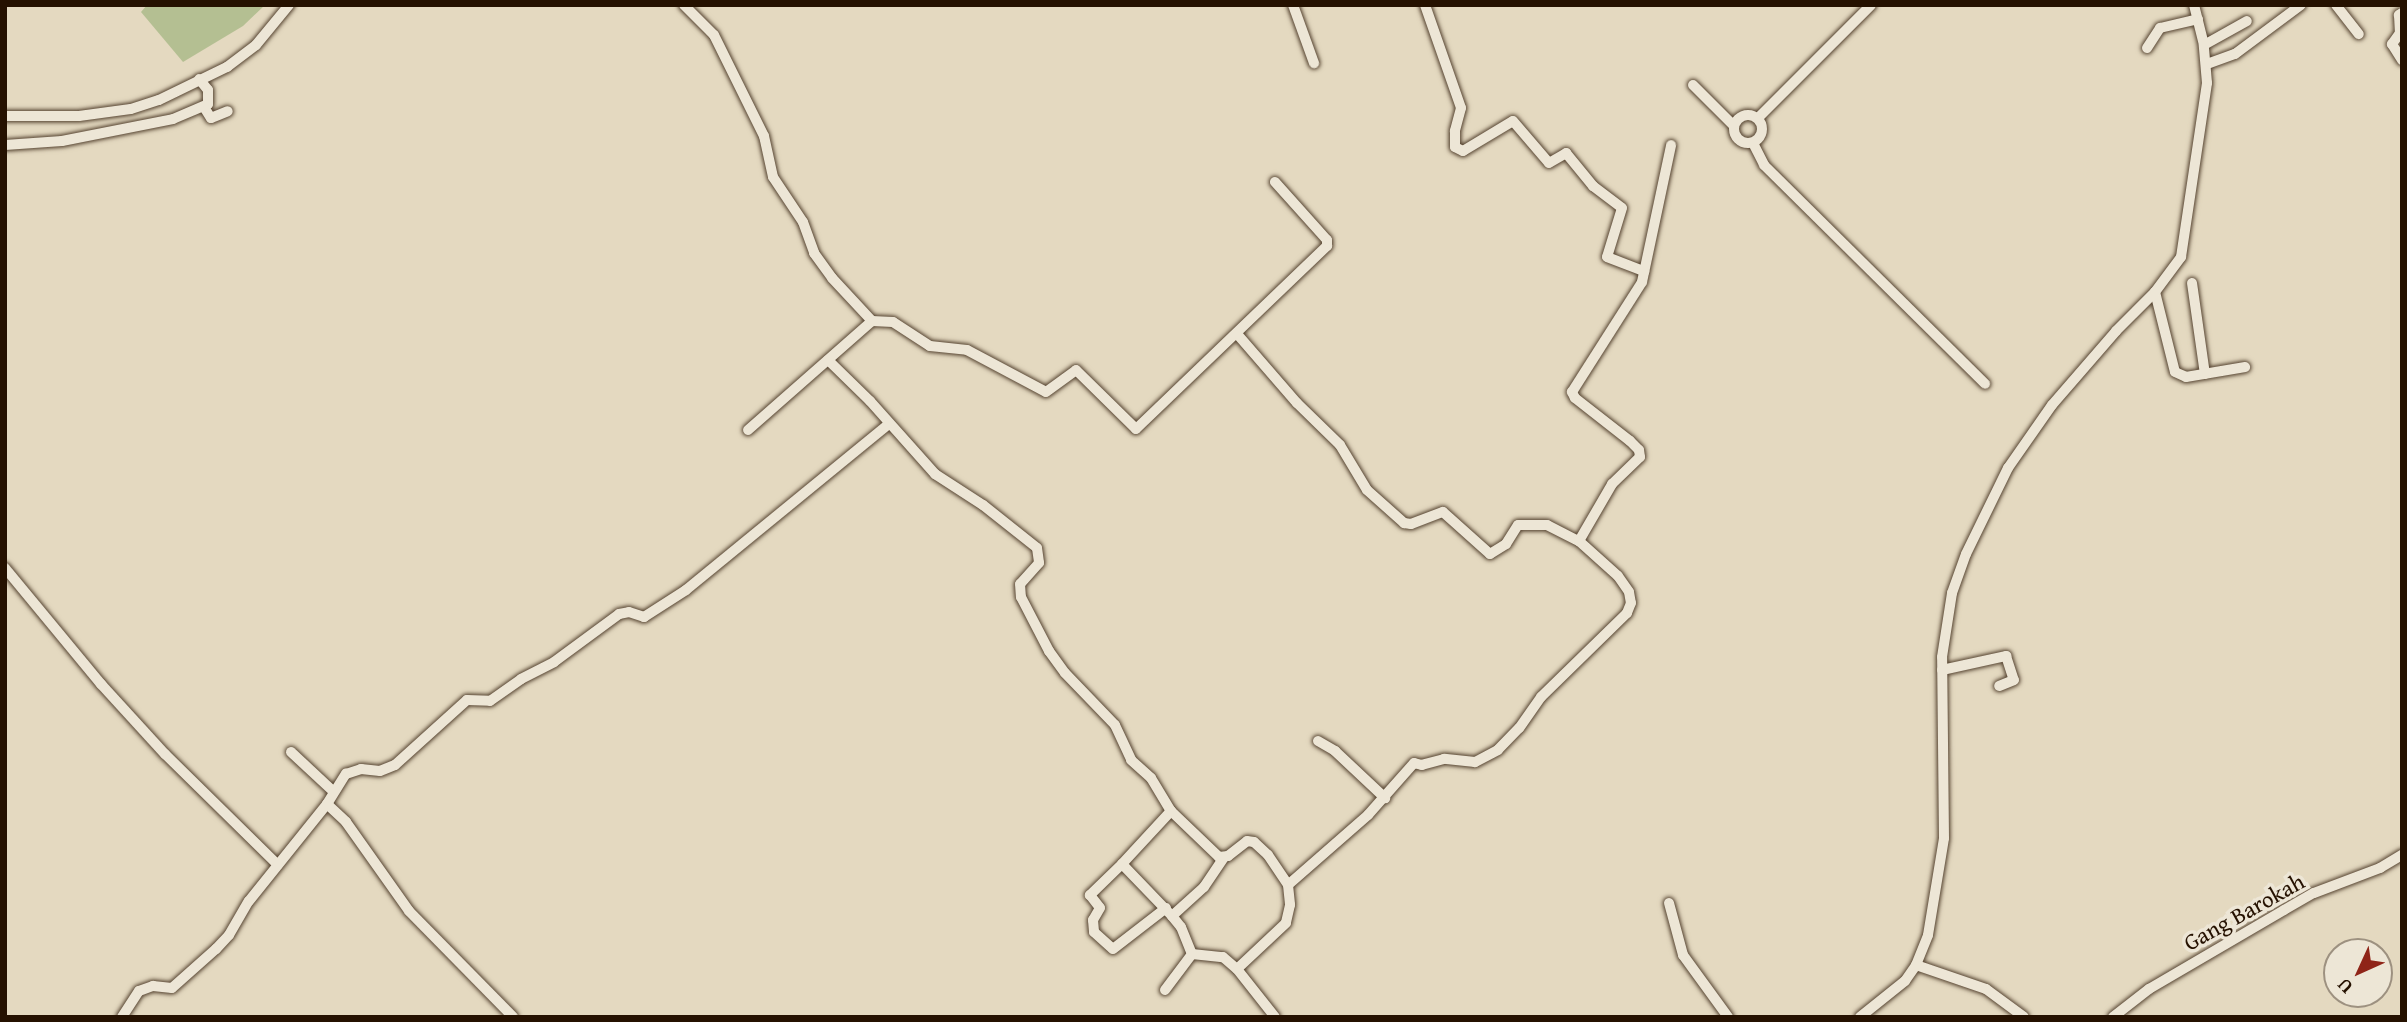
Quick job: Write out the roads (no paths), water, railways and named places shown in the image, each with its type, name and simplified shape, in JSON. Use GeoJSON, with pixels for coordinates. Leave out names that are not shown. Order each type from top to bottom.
{"type":"FeatureCollection","features":[{"type":"Feature","properties":{"kind":"street"},"geometry":{"type":"LineString","coordinates":[[5,116],[79,116],[131,109],[176,92],[227,67],[256,45],[289,5]]}},
{"type":"Feature","properties":{"kind":"street"},"geometry":{"type":"LineString","coordinates":[[684,5],[714,35],[764,136],[773,177],[803,222],[819,261],[872,321]]}},
{"type":"Feature","properties":{"kind":"street"},"geometry":{"type":"LineString","coordinates":[[1293,5],[1314,63]]}},
{"type":"Feature","properties":{"kind":"street"},"geometry":{"type":"LineString","coordinates":[[1425,5],[1461,108],[1455,131],[1455,148],[1463,151],[1513,121],[1549,163],[1567,153],[1593,187],[1622,208],[1608,257],[1612,261],[1644,271]]}},
{"type":"Feature","properties":{"kind":"street"},"geometry":{"type":"LineString","coordinates":[[1758,118],[1871,5]]}},
{"type":"Feature","properties":{"kind":"street"},"geometry":{"type":"LineString","coordinates":[[1860,1017],[1892,994],[1916,965],[1928,935],[1944,838],[1942,670],[1952,593],[1981,520],[2008,468],[2052,405],[2116,331],[2155,292],[2181,257],[2186,239],[2207,64],[2194,5]]}},
{"type":"Feature","properties":{"kind":"street"},"geometry":{"type":"LineString","coordinates":[[2207,64],[2235,54],[2301,5]]}},
{"type":"Feature","properties":{"kind":"street"},"geometry":{"type":"LineString","coordinates":[[2336,5],[2360,34]]}},
{"type":"Feature","properties":{"kind":"street"},"geometry":{"type":"LineString","coordinates":[[2402,13],[2399,15],[2400,33],[2392,44],[2392,48],[2402,60]]}},
{"type":"Feature","properties":{"kind":"street"},"geometry":{"type":"LineString","coordinates":[[2147,48],[2160,28],[2198,19]]}},
{"type":"Feature","properties":{"kind":"street"},"geometry":{"type":"LineString","coordinates":[[2204,45],[2247,21]]}},
{"type":"Feature","properties":{"kind":"street"},"geometry":{"type":"LineString","coordinates":[[5,145],[87,136],[173,119],[204,107],[210,96],[199,79]]}},
{"type":"Feature","properties":{"kind":"street"},"geometry":{"type":"LineString","coordinates":[[1693,85],[1734,126]]}},
{"type":"Feature","properties":{"kind":"street"},"geometry":{"type":"LineString","coordinates":[[204,107],[211,118],[229,111]]}},
{"type":"Feature","properties":{"kind":"street"},"geometry":{"type":"LineString","coordinates":[[1749,114],[1758,118],[1762,127],[1761,136],[1753,143],[1743,143],[1735,136],[1734,126],[1739,117],[1749,114]]}},
{"type":"Feature","properties":{"kind":"street"},"geometry":{"type":"LineString","coordinates":[[1753,143],[1764,165],[1985,384]]}},
{"type":"Feature","properties":{"kind":"street"},"geometry":{"type":"LineString","coordinates":[[1579,541],[1612,484],[1640,457],[1639,450],[1630,441],[1575,398],[1572,392],[1630,304],[1644,271],[1671,145]]}},
{"type":"Feature","properties":{"kind":"street"},"geometry":{"type":"LineString","coordinates":[[748,430],[872,321],[893,322],[930,346],[967,350],[1046,392],[1076,370],[1136,429],[1238,335],[1328,245],[1328,240],[1275,182]]}},
{"type":"Feature","properties":{"kind":"street"},"geometry":{"type":"LineString","coordinates":[[2192,283],[2206,374]]}},
{"type":"Feature","properties":{"kind":"street"},"geometry":{"type":"LineString","coordinates":[[2155,292],[2175,372],[2186,377],[2245,367]]}},
{"type":"Feature","properties":{"kind":"street"},"geometry":{"type":"LineString","coordinates":[[1238,335],[1276,380],[1343,449],[1367,490],[1404,523],[1411,524],[1443,512],[1490,554],[1506,544],[1514,528],[1522,523],[1546,525],[1579,541],[1618,576],[1629,592],[1631,603],[1627,613],[1541,697],[1520,728],[1498,750],[1475,762],[1444,759],[1422,765],[1414,763],[1385,798],[1332,850],[1288,885]]}},
{"type":"Feature","properties":{"kind":"street"},"geometry":{"type":"LineString","coordinates":[[828,360],[935,474],[983,505],[1037,548],[1039,563],[1020,584],[1021,597],[1049,651],[1065,673],[1115,725],[1131,760],[1151,778],[1171,811],[1219,856],[1224,857]]}},
{"type":"Feature","properties":{"kind":"street"},"geometry":{"type":"LineString","coordinates":[[122,1017],[139,991],[153,986],[172,988],[216,949],[327,804],[333,791],[351,771],[361,769],[374,773],[395,765],[467,700],[490,701],[521,678],[554,662],[619,614],[629,612],[644,617],[686,590],[889,424]]}},
{"type":"Feature","properties":{"kind":"street"},"geometry":{"type":"LineString","coordinates":[[5,568],[101,684],[156,744],[278,865]]}},
{"type":"Feature","properties":{"kind":"street"},"geometry":{"type":"LineString","coordinates":[[1942,670],[2006,656],[2014,680],[1999,686]]}},
{"type":"Feature","properties":{"kind":"street"},"geometry":{"type":"LineString","coordinates":[[1318,741],[1353,766],[1385,798]]}},
{"type":"Feature","properties":{"kind":"street"},"geometry":{"type":"LineString","coordinates":[[291,752],[333,791]]}},
{"type":"Feature","properties":{"kind":"street"},"geometry":{"type":"LineString","coordinates":[[327,804],[346,822],[409,911],[513,1017]]}},
{"type":"Feature","properties":{"kind":"street"},"geometry":{"type":"LineString","coordinates":[[1171,811],[1090,895],[1100,908],[1093,920],[1094,932],[1113,949],[1204,887],[1224,857],[1250,840],[1268,855],[1288,885],[1290,905],[1286,923],[1237,969]]}},
{"type":"Feature","properties":{"kind":"street","name":"Gang Barokah"},"geometry":{"type":"LineString","coordinates":[[2113,1017],[2149,989],[2314,893],[2380,868],[2402,855]]}},
{"type":"Feature","properties":{"kind":"street"},"geometry":{"type":"LineString","coordinates":[[1122,864],[1181,927],[1192,954]]}},
{"type":"Feature","properties":{"kind":"street"},"geometry":{"type":"LineString","coordinates":[[1669,902],[1684,955],[1728,1017]]}},
{"type":"Feature","properties":{"kind":"street"},"geometry":{"type":"LineString","coordinates":[[1192,954],[1223,957],[1237,969],[1275,1017]]}},
{"type":"Feature","properties":{"kind":"street"},"geometry":{"type":"LineString","coordinates":[[1165,990],[1192,954]]}},
{"type":"Feature","properties":{"kind":"street"},"geometry":{"type":"LineString","coordinates":[[1916,965],[1986,989],[2024,1017]]}}]}
